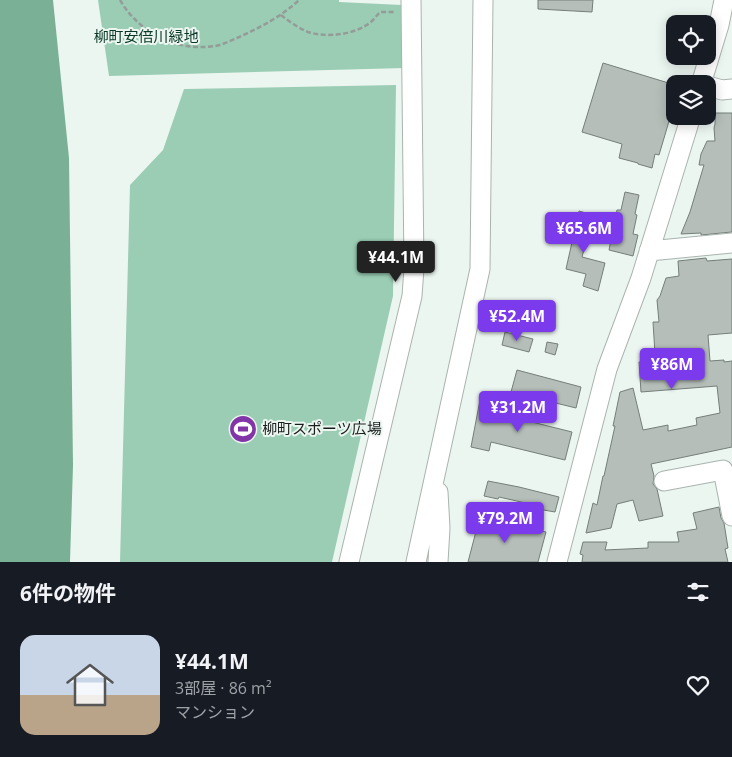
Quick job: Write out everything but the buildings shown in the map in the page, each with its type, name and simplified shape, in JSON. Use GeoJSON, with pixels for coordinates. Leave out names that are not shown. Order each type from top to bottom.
{"type":"FeatureCollection","features":[{"type":"Feature","properties":{"kind":"street"},"geometry":{"type":"LineString","coordinates":[[416,562],[480,269],[483,0]]}},
{"type":"Feature","properties":{"kind":"street"},"geometry":{"type":"LineString","coordinates":[[704,75],[719,25],[724,0]]}},
{"type":"Feature","properties":{"kind":"street"},"geometry":{"type":"LineString","coordinates":[[349,562],[412,296],[414,268],[411,6]]}},
{"type":"Feature","properties":{"kind":"street"},"geometry":{"type":"LineString","coordinates":[[716,88],[732,89]]}},
{"type":"Feature","properties":{"kind":"street"},"geometry":{"type":"LineString","coordinates":[[557,562],[607,369],[641,278],[688,125]]}},
{"type":"Feature","properties":{"kind":"street"},"geometry":{"type":"LineString","coordinates":[[649,251],[732,243]]}},
{"type":"Feature","properties":{"kind":"street"},"geometry":{"type":"LineString","coordinates":[[437,468],[440,528],[438,562]]}},
{"type":"Feature","properties":{"kind":"street"},"geometry":{"type":"LineString","coordinates":[[664,481],[723,470],[732,516]]}},
{"type":"Feature","properties":{"kind":"path"},"geometry":{"type":"LineString","coordinates":[[120,0],[132,17],[142,26],[169,42],[184,46],[216,46],[244,35],[281,15],[300,0]]}},
{"type":"Feature","properties":{"kind":"path"},"geometry":{"type":"LineString","coordinates":[[281,15],[308,32],[333,35],[360,28],[371,22],[380,12],[411,6]]}},
{"type":"Feature","properties":{"kind":"green space","name":"柳町安倍川緑地"},"geometry":{"type":"Polygon","coordinates":[[[98,0],[339,0],[339,2],[402,5],[405,68],[109,76],[98,0]]]}},
{"type":"Feature","properties":{"kind":"green space","name":"柳町スポーツ広場"},"geometry":{"type":"Polygon","coordinates":[[[396,85],[393,296],[332,562],[120,562],[130,185],[163,150],[184,89],[396,85]]]}},
{"type":"Feature","properties":{"kind":"shaded area"},"geometry":{"type":"Polygon","coordinates":[[[0,0],[53,0],[69,158],[73,465],[70,562],[0,562],[0,0]]]}},
{"type":"Feature","properties":{"kind":"place","name":"柳町スポーツ広場"},"geometry":{"type":"Point","coordinates":[243,429]}}]}
